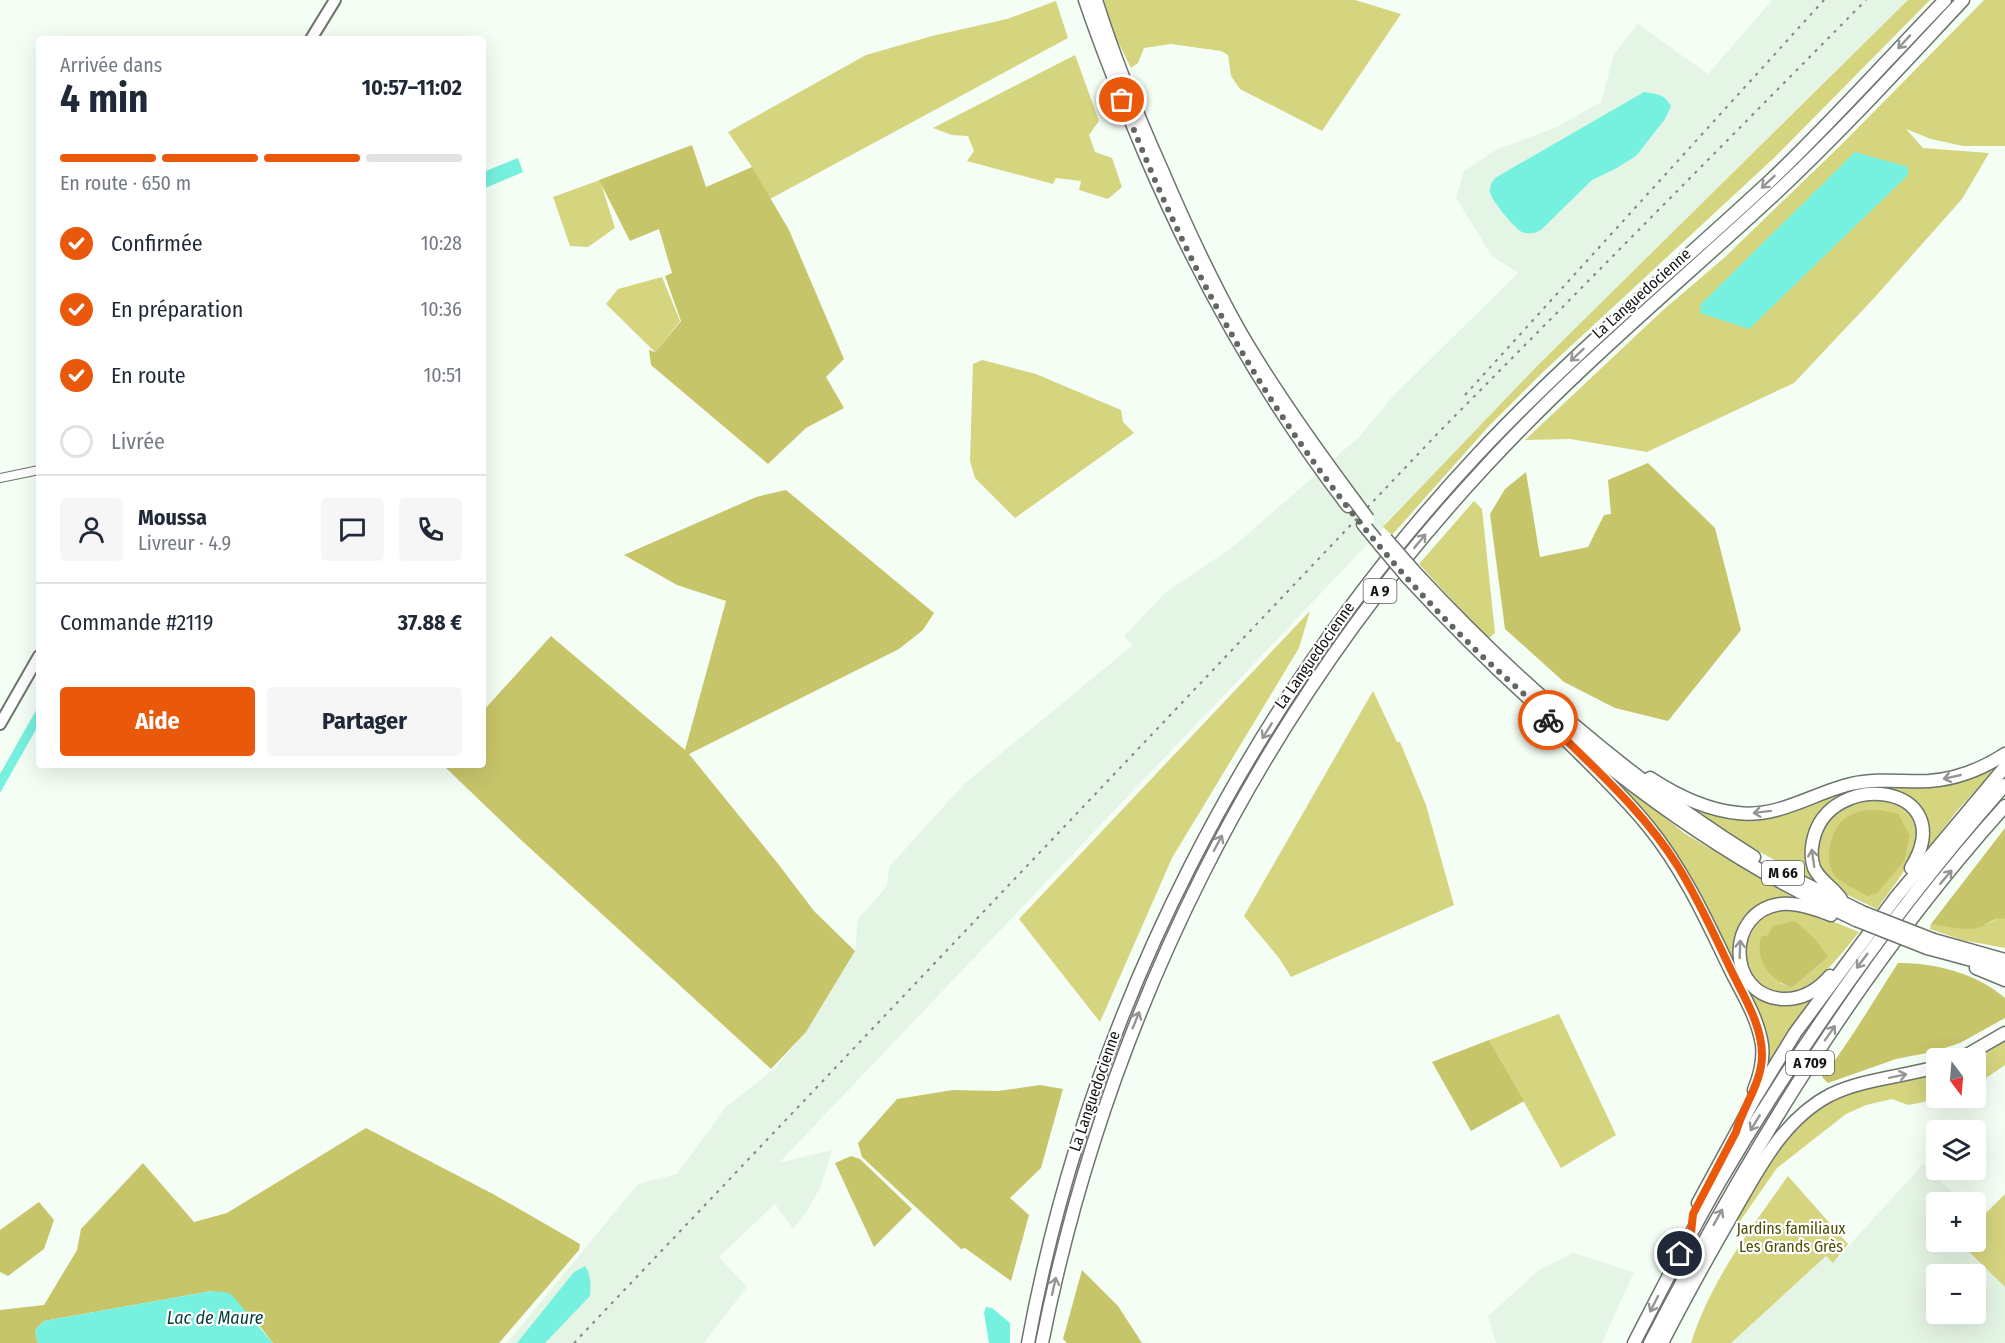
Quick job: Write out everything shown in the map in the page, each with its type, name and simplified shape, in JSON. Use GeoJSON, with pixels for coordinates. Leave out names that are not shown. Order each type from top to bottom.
{"type":"FeatureCollection","features":[{"type":"Feature","properties":{"kind":"highway","name":"M 66"},"geometry":{"type":"LineString","coordinates":[[1085,0],[1128,116],[1198,270],[1257,376],[1307,452],[1482,656],[1626,780],[1719,846],[1852,913],[1931,944],[1947,954],[2005,969]]}},
{"type":"Feature","properties":{"kind":"highway","name":"M 66"},"geometry":{"type":"LineString","coordinates":[[1096,0],[1137,113],[1205,265],[1264,371],[1351,503]]}},
{"type":"Feature","properties":{"kind":"highway","name":"La Languedocienne"},"geometry":{"type":"LineString","coordinates":[[1028,1343],[1051,1240],[1071,1167],[1105,1064],[1130,1000],[1165,919],[1225,801],[1314,658],[1402,542],[1506,425],[1559,372],[1795,157],[1945,0]]}},
{"type":"Feature","properties":{"kind":"highway","name":"La Languedocienne"},"geometry":{"type":"LineString","coordinates":[[1042,1343],[1064,1245],[1091,1148],[1147,994],[1191,895],[1230,821],[1275,744],[1328,663],[1417,544],[1515,434],[1595,357],[1808,163],[1963,0]]}},
{"type":"Feature","properties":{"kind":"highway","name":"M 66"},"geometry":{"type":"LineString","coordinates":[[1410,573],[1504,663],[1620,763],[1695,820],[1732,844],[1852,913]]}},
{"type":"Feature","properties":{"kind":"highway"},"geometry":{"type":"LineString","coordinates":[[1542,710],[1552,726],[1648,825],[1676,864],[1753,1015],[1762,1047],[1762,1067],[1736,1132]]}},
{"type":"Feature","properties":{"kind":"highway"},"geometry":{"type":"LineString","coordinates":[[1620,763],[1632,765],[1659,784],[1698,803],[1740,814],[1785,808],[1851,784],[1886,780],[1947,778],[1989,765],[2005,754]]}},
{"type":"Feature","properties":{"kind":"highway"},"geometry":{"type":"LineString","coordinates":[[1691,1233],[1693,1214],[1736,1132],[1795,1033],[1896,897],[2005,767]]}},
{"type":"Feature","properties":{"kind":"highway","name":"A 709"},"geometry":{"type":"LineString","coordinates":[[1634,1343],[1691,1233],[1769,1101],[1855,970],[1912,894],[2005,785]]}},
{"type":"Feature","properties":{"kind":"highway"},"geometry":{"type":"LineString","coordinates":[[1852,913],[1814,868],[1811,856],[1817,827],[1832,808],[1845,800],[1860,795],[1889,796],[1913,806],[1920,817],[1923,830],[1922,845],[1918,858],[1899,886],[1896,897]]}},
{"type":"Feature","properties":{"kind":"highway","name":"A 709"},"geometry":{"type":"LineString","coordinates":[[1650,1343],[1749,1161],[1819,1049],[1871,975],[1937,888],[2005,806]]}},
{"type":"Feature","properties":{"kind":"highway"},"geometry":{"type":"LineString","coordinates":[[1852,913],[1831,915],[1797,904],[1781,904],[1765,909],[1751,920],[1742,934],[1739,948],[1740,961],[1746,977],[1757,990],[1774,998],[1792,999],[1809,994],[1820,986],[1844,958],[1854,952]]}},
{"type":"Feature","properties":{"kind":"highway","name":"M 66"},"geometry":{"type":"LineString","coordinates":[[1931,944],[2005,960]]}},
{"type":"Feature","properties":{"kind":"highway","name":"M 66"},"geometry":{"type":"LineString","coordinates":[[1974,952],[1985,949],[2005,952]]}},
{"type":"Feature","properties":{"kind":"highway","name":"M 66"},"geometry":{"type":"LineString","coordinates":[[1947,954],[1950,960],[2005,980]]}},
{"type":"Feature","properties":{"kind":"highway"},"geometry":{"type":"LineString","coordinates":[[1979,1048],[2005,1033]]}},
{"type":"Feature","properties":{"kind":"highway"},"geometry":{"type":"LineString","coordinates":[[1662,1343],[1738,1204],[1787,1129],[1819,1102],[1842,1090],[1926,1069]]}},
{"type":"Feature","properties":{"kind":"main road"},"geometry":{"type":"LineString","coordinates":[[313,36],[335,0]]}},
{"type":"Feature","properties":{"kind":"main road"},"geometry":{"type":"LineString","coordinates":[[0,724],[36,661]]}},
{"type":"Feature","properties":{"kind":"street"},"geometry":{"type":"LineString","coordinates":[[0,478],[36,471]]}},
{"type":"Feature","properties":{"kind":"shaded area"},"geometry":{"type":"Polygon","coordinates":[[[1772,0],[1908,0],[1538,365],[779,1163],[832,1150],[821,1186],[807,1211],[793,1229],[775,1204],[719,1257],[747,1287],[704,1343],[507,1343],[638,1184],[677,1174],[725,1108],[775,1068],[806,1032],[855,951],[858,919],[887,886],[889,867],[964,784],[1133,645],[1124,636],[1165,593],[1234,546],[1359,437],[1393,396],[1518,273],[1492,256],[1456,198],[1464,171],[1496,150],[1559,126],[1601,102],[1614,54],[1638,24],[1708,74],[1772,0]]]}},
{"type":"Feature","properties":{"kind":"shaded area"},"geometry":{"type":"Polygon","coordinates":[[[692,145],[706,187],[752,167],[789,230],[844,359],[826,377],[844,408],[806,428],[768,464],[651,365],[649,350],[655,352],[681,321],[665,276],[672,273],[659,229],[630,241],[599,180],[692,145]]]}},
{"type":"Feature","properties":{"kind":"shaded area"},"geometry":{"type":"Polygon","coordinates":[[[1648,463],[1715,528],[1741,630],[1668,721],[1615,708],[1564,682],[1505,629],[1490,514],[1505,489],[1526,472],[1540,557],[1588,547],[1604,515],[1611,514],[1608,480],[1648,463]]]}},
{"type":"Feature","properties":{"kind":"shaded area"},"geometry":{"type":"Polygon","coordinates":[[[786,490],[934,613],[923,630],[899,649],[689,754],[814,911],[855,951],[806,1032],[771,1069],[520,839],[446,768],[486,768],[486,708],[551,636],[685,750],[726,601],[677,585],[624,555],[756,497],[786,490]]]}},
{"type":"Feature","properties":{"kind":"shaded area"},"geometry":{"type":"Polygon","coordinates":[[[1865,810],[1880,810],[1898,814],[1910,836],[1905,860],[1877,893],[1868,896],[1836,876],[1830,867],[1829,860],[1832,838],[1839,825],[1848,817],[1865,810]]]}},
{"type":"Feature","properties":{"kind":"shaded area"},"geometry":{"type":"Polygon","coordinates":[[[2005,828],[2005,919],[1997,919],[1972,929],[1931,924],[2005,828]]]}},
{"type":"Feature","properties":{"kind":"shaded area"},"geometry":{"type":"Polygon","coordinates":[[[1795,921],[1816,940],[1828,957],[1792,988],[1777,980],[1766,968],[1762,962],[1760,946],[1761,937],[1768,935],[1773,926],[1795,921]]]}},
{"type":"Feature","properties":{"kind":"shaded area"},"geometry":{"type":"Polygon","coordinates":[[[1898,963],[1927,965],[1955,971],[1994,989],[2005,998],[2005,1018],[1960,1043],[1944,1048],[1926,1048],[1926,1053],[1896,1059],[1828,1083],[1822,1077],[1898,963]]]}},
{"type":"Feature","properties":{"kind":"shaded area"},"geometry":{"type":"Polygon","coordinates":[[[1489,1040],[1524,1101],[1471,1131],[1432,1062],[1489,1040]]]}},
{"type":"Feature","properties":{"kind":"shaded area"},"geometry":{"type":"Polygon","coordinates":[[[1040,1085],[1063,1089],[1041,1168],[1010,1198],[1029,1215],[1011,1281],[965,1248],[961,1249],[862,1157],[858,1143],[897,1099],[953,1090],[998,1091],[1040,1085]]]}},
{"type":"Feature","properties":{"kind":"shaded area"},"geometry":{"type":"Polygon","coordinates":[[[366,1128],[493,1194],[580,1244],[579,1250],[499,1343],[273,1343],[255,1320],[212,1291],[44,1321],[35,1330],[38,1343],[0,1343],[0,1310],[44,1305],[77,1250],[81,1229],[143,1163],[194,1222],[227,1213],[366,1128]]]}},
{"type":"Feature","properties":{"kind":"shaded area"},"geometry":{"type":"Polygon","coordinates":[[[851,1156],[860,1159],[912,1209],[874,1247],[835,1163],[851,1156]]]}},
{"type":"Feature","properties":{"kind":"shaded area"},"geometry":{"type":"Polygon","coordinates":[[[1923,1164],[1926,1167],[1926,1180],[1940,1180],[1952,1192],[1926,1192],[1926,1252],[1969,1252],[1981,1264],[1926,1264],[1926,1324],[1986,1324],[1986,1268],[2005,1287],[2005,1343],[1731,1343],[1826,1256],[1834,1262],[1923,1164]]]}},
{"type":"Feature","properties":{"kind":"shaded area"},"geometry":{"type":"Polygon","coordinates":[[[39,1202],[54,1220],[44,1249],[8,1276],[0,1272],[0,1230],[39,1202]]]}},
{"type":"Feature","properties":{"kind":"shaded area"},"geometry":{"type":"Polygon","coordinates":[[[1573,1253],[1634,1272],[1602,1343],[1496,1343],[1488,1316],[1539,1270],[1573,1253]]]}},
{"type":"Feature","properties":{"kind":"shaded area"},"geometry":{"type":"Polygon","coordinates":[[[1082,1270],[1118,1306],[1142,1343],[1067,1343],[1063,1339],[1082,1270]]]}},
{"type":"Feature","properties":{"kind":"green space"},"geometry":{"type":"Polygon","coordinates":[[[1104,0],[1355,0],[1401,14],[1322,131],[1240,89],[1231,76],[1228,55],[1221,51],[1171,44],[1144,48],[1138,63],[1131,68],[1114,34],[1104,0]]]}},
{"type":"Feature","properties":{"kind":"green space"},"geometry":{"type":"Polygon","coordinates":[[[1908,0],[1930,0],[1775,157],[1544,371],[1488,427],[1392,535],[1383,527],[1538,365],[1908,0]]]}},
{"type":"Feature","properties":{"kind":"green space"},"geometry":{"type":"Polygon","coordinates":[[[1984,0],[2005,0],[2005,146],[1963,146],[1931,139],[1906,129],[1923,148],[1989,153],[1962,199],[1875,297],[1794,383],[1647,452],[1570,439],[1525,440],[1662,311],[1724,258],[1844,142],[1984,0]]]}},
{"type":"Feature","properties":{"kind":"green space"},"geometry":{"type":"Polygon","coordinates":[[[1056,1],[1068,38],[770,199],[728,132],[866,55],[932,36],[1007,19],[1056,1]]]}},
{"type":"Feature","properties":{"kind":"green space"},"geometry":{"type":"Polygon","coordinates":[[[1075,55],[1099,121],[1089,135],[1095,152],[1112,158],[1122,187],[1108,199],[1079,190],[1081,181],[1056,178],[1053,184],[967,161],[974,151],[968,136],[952,135],[933,128],[1075,55]]]}},
{"type":"Feature","properties":{"kind":"green space"},"geometry":{"type":"Polygon","coordinates":[[[600,180],[615,228],[588,247],[570,246],[553,197],[600,180]]]}},
{"type":"Feature","properties":{"kind":"green space"},"geometry":{"type":"Polygon","coordinates":[[[662,277],[680,321],[655,352],[606,304],[618,289],[662,277]]]}},
{"type":"Feature","properties":{"kind":"green space"},"geometry":{"type":"Polygon","coordinates":[[[982,360],[1036,374],[1121,410],[1123,422],[1134,433],[1015,518],[975,478],[970,461],[973,364],[982,360]]]}},
{"type":"Feature","properties":{"kind":"green space"},"geometry":{"type":"Polygon","coordinates":[[[1474,501],[1482,509],[1495,633],[1488,639],[1419,564],[1474,501]]]}},
{"type":"Feature","properties":{"kind":"green space"},"geometry":{"type":"Polygon","coordinates":[[[1310,611],[1299,648],[1172,858],[1100,1022],[1019,919],[1310,611]]]}},
{"type":"Feature","properties":{"kind":"green space"},"geometry":{"type":"Polygon","coordinates":[[[1373,691],[1397,742],[1400,742],[1426,805],[1454,905],[1291,977],[1279,958],[1244,916],[1373,691]]]}},
{"type":"Feature","properties":{"kind":"green space"},"geometry":{"type":"Polygon","coordinates":[[[1580,748],[1684,833],[1797,900],[1787,900],[1740,930],[1753,990],[1814,998],[1766,1069],[1767,1054],[1684,870],[1580,748]]]}},
{"type":"Feature","properties":{"kind":"green space"},"geometry":{"type":"Polygon","coordinates":[[[1990,770],[1992,772],[1924,853],[1927,835],[1925,823],[1906,799],[1855,798],[1831,802],[1818,814],[1806,842],[1807,864],[1818,885],[1739,840],[1683,803],[1728,816],[1849,789],[1957,781],[1990,770]]]}},
{"type":"Feature","properties":{"kind":"green space"},"geometry":{"type":"Polygon","coordinates":[[[1873,800],[1899,805],[1911,814],[1918,830],[1919,836],[1913,854],[1877,909],[1839,891],[1818,865],[1816,857],[1820,833],[1828,820],[1851,804],[1873,800]],[[1910,836],[1829,856],[1905,860],[1910,836]]]}},
{"type":"Feature","properties":{"kind":"green space"},"geometry":{"type":"Polygon","coordinates":[[[1779,909],[1812,913],[1859,932],[1813,985],[1793,994],[1775,993],[1760,985],[1749,971],[1744,955],[1747,938],[1758,922],[1779,909]],[[1828,957],[1780,983],[1792,988],[1828,957]]]}},
{"type":"Feature","properties":{"kind":"green space"},"geometry":{"type":"Polygon","coordinates":[[[1999,918],[2005,919],[2005,948],[1962,940],[1930,929],[1931,924],[1977,928],[1999,918]]]}},
{"type":"Feature","properties":{"kind":"green space"},"geometry":{"type":"Polygon","coordinates":[[[1559,1014],[1616,1135],[1561,1168],[1489,1040],[1559,1014]]]}},
{"type":"Feature","properties":{"kind":"green space"},"geometry":{"type":"Polygon","coordinates":[[[2005,1041],[2005,1065],[1986,1078],[1986,1052],[2005,1041]]]}},
{"type":"Feature","properties":{"kind":"green space"},"geometry":{"type":"Polygon","coordinates":[[[1926,1077],[1926,1102],[1908,1105],[1892,1099],[1866,1105],[1846,1114],[1777,1168],[1738,1224],[1735,1221],[1780,1148],[1810,1116],[1846,1095],[1926,1077]]]}},
{"type":"Feature","properties":{"kind":"green space","name":"Jardins familiaux Les Grands Grès"},"geometry":{"type":"Polygon","coordinates":[[[1788,1176],[1848,1244],[1833,1263],[1826,1256],[1731,1343],[1691,1343],[1699,1320],[1720,1277],[1788,1176]]]}},
{"type":"Feature","properties":{"kind":"green space"},"geometry":{"type":"Polygon","coordinates":[[[2005,1194],[2005,1287],[1986,1268],[1986,1264],[1981,1264],[1969,1252],[1986,1252],[1986,1213],[2005,1194]]]}},
{"type":"Feature","properties":{"kind":"water"},"geometry":{"type":"Polygon","coordinates":[[[1644,92],[1660,95],[1671,106],[1665,119],[1636,156],[1592,180],[1541,230],[1527,233],[1515,226],[1491,195],[1490,186],[1495,178],[1644,92]]]}},
{"type":"Feature","properties":{"kind":"water"},"geometry":{"type":"Polygon","coordinates":[[[1855,152],[1908,167],[1908,175],[1749,329],[1700,313],[1701,304],[1855,152]]]}},
{"type":"Feature","properties":{"kind":"water"},"geometry":{"type":"Polygon","coordinates":[[[518,158],[523,172],[486,188],[486,171],[518,158]]]}},
{"type":"Feature","properties":{"kind":"water"},"geometry":{"type":"Polygon","coordinates":[[[36,710],[36,729],[0,793],[0,774],[36,710]]]}},
{"type":"Feature","properties":{"kind":"water"},"geometry":{"type":"Polygon","coordinates":[[[585,1266],[589,1276],[590,1296],[545,1343],[517,1343],[574,1272],[585,1266]]]}},
{"type":"Feature","properties":{"kind":"water","name":"Lac de Maure"},"geometry":{"type":"Polygon","coordinates":[[[212,1291],[230,1293],[273,1343],[38,1343],[35,1330],[44,1321],[212,1291]]]}},
{"type":"Feature","properties":{"kind":"water"},"geometry":{"type":"Polygon","coordinates":[[[986,1307],[992,1308],[1010,1323],[1010,1343],[989,1343],[984,1313],[986,1307]]]}},
{"type":"Feature","properties":{"kind":"railway"},"geometry":{"type":"LineString","coordinates":[[1465,395],[1824,0]]}},
{"type":"Feature","properties":{"kind":"railway"},"geometry":{"type":"LineString","coordinates":[[574,1343],[1440,431],[1866,0]]}},
{"type":"Feature","properties":{"kind":"way so far"},"geometry":{"type":"LineString","coordinates":[[1122,100],[1173,220],[1198,270],[1257,376],[1290,426],[1348,506],[1407,577],[1482,656],[1542,710],[1548,720]]}},
{"type":"Feature","properties":{"kind":"route"},"geometry":{"type":"LineString","coordinates":[[1548,720],[1625,799],[1664,846],[1684,877],[1758,1028],[1762,1047],[1762,1067],[1759,1078],[1736,1132],[1693,1214],[1691,1233],[1680,1254]]}}]}
